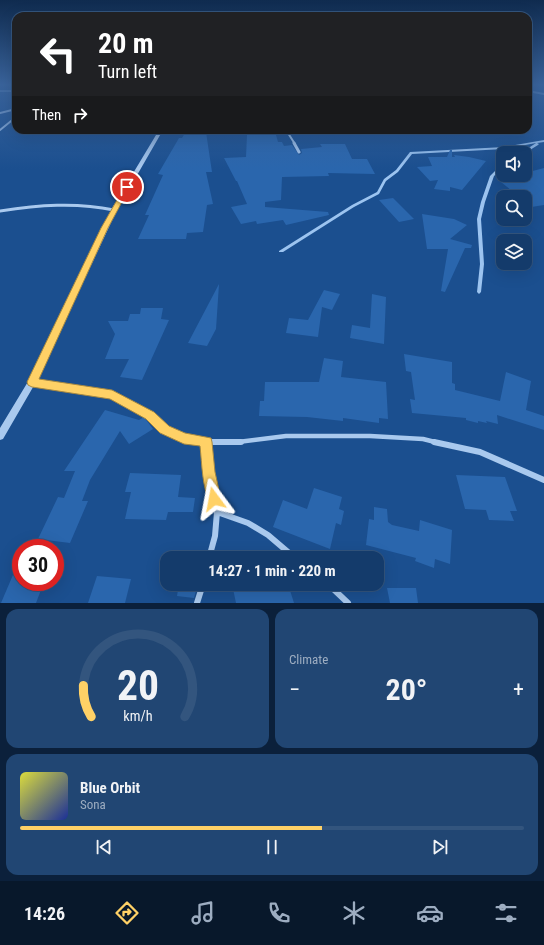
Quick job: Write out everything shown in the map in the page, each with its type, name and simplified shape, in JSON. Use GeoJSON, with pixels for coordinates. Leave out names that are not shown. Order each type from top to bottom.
{"type":"FeatureCollection","features":[{"type":"Feature","properties":{"kind":"street"},"geometry":{"type":"LineString","coordinates":[[0,130],[12,120]]}},
{"type":"Feature","properties":{"kind":"street"},"geometry":{"type":"LineString","coordinates":[[0,436],[32,382],[114,210],[158,134]]}},
{"type":"Feature","properties":{"kind":"street"},"geometry":{"type":"LineString","coordinates":[[288,134],[299,152]]}},
{"type":"Feature","properties":{"kind":"street"},"geometry":{"type":"LineString","coordinates":[[0,211],[61,204],[84,204],[114,210]]}},
{"type":"Feature","properties":{"kind":"street"},"geometry":{"type":"LineString","coordinates":[[32,382],[112,395],[150,415],[164,430],[184,438],[206,442],[238,442],[286,436],[370,436],[423,440],[480,452],[544,480]]}},
{"type":"Feature","properties":{"kind":"street"},"geometry":{"type":"LineString","coordinates":[[206,442],[208,472],[217,512],[211,551]]}},
{"type":"Feature","properties":{"kind":"street"},"geometry":{"type":"LineString","coordinates":[[217,512],[248,523],[268,535],[287,551]]}},
{"type":"Feature","properties":{"kind":"street"},"geometry":{"type":"LineString","coordinates":[[197,603],[201,591]]}},
{"type":"Feature","properties":{"kind":"street"},"geometry":{"type":"LineString","coordinates":[[335,591],[348,603]]}},
{"type":"Feature","properties":{"kind":"building"},"geometry":{"type":"Polygon","coordinates":[[[184,134],[206,134],[212,172],[206,172],[213,204],[207,205],[203,232],[187,233],[186,239],[138,239],[149,215],[145,215],[163,175],[158,174],[179,138],[182,138],[184,134]]]}},
{"type":"Feature","properties":{"kind":"building"},"geometry":{"type":"Polygon","coordinates":[[[247,135],[276,135],[278,142],[282,142],[284,146],[292,145],[299,155],[302,153],[301,149],[322,147],[320,144],[345,144],[352,159],[367,159],[375,174],[328,173],[329,176],[282,177],[281,200],[265,202],[265,207],[328,212],[329,215],[286,225],[283,220],[257,224],[256,221],[241,224],[231,207],[247,204],[237,181],[224,158],[246,157],[247,135]]]}},
{"type":"Feature","properties":{"kind":"building"},"geometry":{"type":"Polygon","coordinates":[[[450,150],[452,150],[452,157],[455,157],[454,155],[486,161],[462,190],[450,187],[450,191],[434,189],[438,180],[430,181],[417,167],[432,166],[428,157],[447,157],[450,150]]]}},
{"type":"Feature","properties":{"kind":"building"},"geometry":{"type":"Polygon","coordinates":[[[544,168],[544,205],[532,207],[532,190],[511,190],[501,182],[532,182],[532,171],[544,168]]]}},
{"type":"Feature","properties":{"kind":"building"},"geometry":{"type":"Polygon","coordinates":[[[393,198],[414,219],[399,222],[379,200],[393,198]]]}},
{"type":"Feature","properties":{"kind":"building"},"geometry":{"type":"Polygon","coordinates":[[[422,214],[454,219],[467,225],[450,239],[472,245],[471,248],[465,248],[445,292],[441,291],[448,249],[427,249],[422,214]]]}},
{"type":"Feature","properties":{"kind":"building"},"geometry":{"type":"Polygon","coordinates":[[[219,284],[216,329],[207,346],[188,343],[219,284]]]}},
{"type":"Feature","properties":{"kind":"building"},"geometry":{"type":"Polygon","coordinates":[[[324,290],[340,294],[332,310],[322,307],[318,337],[286,333],[289,318],[308,320],[324,290]]]}},
{"type":"Feature","properties":{"kind":"building"},"geometry":{"type":"Polygon","coordinates":[[[372,294],[386,297],[384,344],[350,338],[352,325],[370,328],[372,294]]]}},
{"type":"Feature","properties":{"kind":"building"},"geometry":{"type":"Polygon","coordinates":[[[141,308],[163,308],[161,319],[169,320],[142,380],[120,377],[129,359],[105,359],[115,334],[108,321],[128,321],[130,314],[140,314],[141,308]]]}},
{"type":"Feature","properties":{"kind":"building"},"geometry":{"type":"Polygon","coordinates":[[[404,354],[452,362],[452,383],[455,384],[455,390],[500,401],[506,372],[531,381],[526,410],[544,416],[544,430],[497,415],[498,424],[486,421],[487,423],[478,421],[478,423],[466,420],[466,418],[412,413],[410,399],[415,400],[411,372],[406,371],[404,354]]]}},
{"type":"Feature","properties":{"kind":"building"},"geometry":{"type":"Polygon","coordinates":[[[324,358],[343,361],[341,377],[386,382],[388,419],[379,418],[379,423],[343,418],[343,421],[307,417],[259,416],[260,401],[264,401],[265,382],[319,382],[324,358]]]}},
{"type":"Feature","properties":{"kind":"building"},"geometry":{"type":"Polygon","coordinates":[[[105,410],[139,420],[144,417],[153,429],[129,444],[120,431],[90,480],[82,501],[88,501],[70,543],[64,542],[64,539],[38,539],[58,497],[64,498],[75,471],[64,471],[105,410]]]}},
{"type":"Feature","properties":{"kind":"building"},"geometry":{"type":"Polygon","coordinates":[[[130,473],[181,475],[178,497],[195,498],[193,512],[168,512],[166,520],[125,519],[131,492],[125,492],[130,473]]]}},
{"type":"Feature","properties":{"kind":"building"},"geometry":{"type":"Polygon","coordinates":[[[456,475],[505,477],[517,511],[510,511],[514,521],[489,520],[486,510],[465,509],[456,475]]]}},
{"type":"Feature","properties":{"kind":"building"},"geometry":{"type":"Polygon","coordinates":[[[314,488],[342,497],[339,509],[344,511],[341,525],[336,523],[330,549],[273,527],[283,500],[307,509],[314,488]]]}},
{"type":"Feature","properties":{"kind":"building"},"geometry":{"type":"Polygon","coordinates":[[[374,507],[387,509],[388,522],[392,525],[419,531],[420,520],[452,530],[450,564],[435,559],[434,568],[415,561],[416,558],[366,545],[369,519],[374,520],[374,507]]]}},
{"type":"Feature","properties":{"kind":"building"},"geometry":{"type":"Polygon","coordinates":[[[97,576],[131,579],[125,603],[88,603],[97,576]]]}},
{"type":"Feature","properties":{"kind":"building"},"geometry":{"type":"Polygon","coordinates":[[[12,577],[12,591],[41,591],[36,603],[1,603],[12,577]]]}},
{"type":"Feature","properties":{"kind":"building"},"geometry":{"type":"Polygon","coordinates":[[[387,588],[416,588],[418,603],[390,603],[387,588]]]}},
{"type":"Feature","properties":{"kind":"building"},"geometry":{"type":"Polygon","coordinates":[[[178,591],[196,591],[194,598],[177,596],[178,591]]]}},
{"type":"Feature","properties":{"kind":"building"},"geometry":{"type":"Polygon","coordinates":[[[233,591],[290,591],[294,603],[236,603],[233,591]]]}},
{"type":"Feature","properties":{"kind":"waterway"},"geometry":{"type":"LineString","coordinates":[[281,251],[353,206],[378,193],[385,180],[397,171],[411,153],[504,148],[544,141]]}},
{"type":"Feature","properties":{"kind":"waterway"},"geometry":{"type":"LineString","coordinates":[[532,147],[537,144]]}},
{"type":"Feature","properties":{"kind":"waterway"},"geometry":{"type":"LineString","coordinates":[[479,292],[482,264],[479,219],[492,176],[496,172]]}},
{"type":"Feature","properties":{"kind":"route"},"geometry":{"type":"LineString","coordinates":[[127,187],[104,228],[32,382],[112,395],[150,415],[164,430],[184,438],[206,442],[208,472],[214,499]]}}]}
